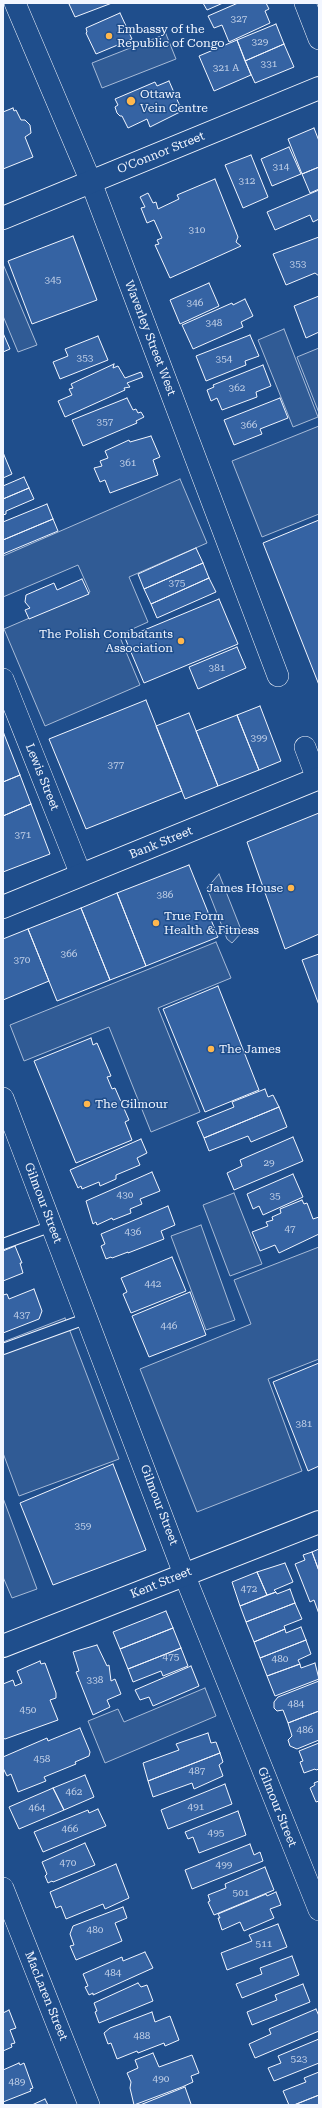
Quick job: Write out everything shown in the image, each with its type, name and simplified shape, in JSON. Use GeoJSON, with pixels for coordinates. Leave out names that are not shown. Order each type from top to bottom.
{"type":"FeatureCollection","features":[{"type":"Feature","properties":{"kind":"main road","name":"O'Connor Street"},"geometry":{"type":"LineString","coordinates":[[3,218],[319,88]]}},
{"type":"Feature","properties":{"kind":"main road","name":"Bank Street"},"geometry":{"type":"LineString","coordinates":[[3,907],[318,778]]}},
{"type":"Feature","properties":{"kind":"main road","name":"Kent Street"},"geometry":{"type":"LineString","coordinates":[[3,1646],[319,1522]]}},
{"type":"Feature","properties":{"kind":"street","name":"Waverley Street West"},"geometry":{"type":"LineString","coordinates":[[15,3],[91,182],[278,676]]}},
{"type":"Feature","properties":{"kind":"street"},"geometry":{"type":"LineString","coordinates":[[305,3],[319,38]]}},
{"type":"Feature","properties":{"kind":"street","name":"Lewis Street"},"geometry":{"type":"LineString","coordinates":[[3,679],[81,875]]}},
{"type":"Feature","properties":{"kind":"street"},"geometry":{"type":"LineString","coordinates":[[305,747],[318,778]]}},
{"type":"Feature","properties":{"kind":"street","name":"Gilmour Street"},"geometry":{"type":"LineString","coordinates":[[3,1098],[88,1318],[184,1574],[319,1910]]}},
{"type":"Feature","properties":{"kind":"street","name":"MacLaren Street"},"geometry":{"type":"LineString","coordinates":[[3,1888],[89,2105]]}},
{"type":"Feature","properties":{"kind":"lane"},"geometry":{"type":"LineString","coordinates":[[3,1244],[52,1226]]}},
{"type":"Feature","properties":{"kind":"lane"},"geometry":{"type":"LineString","coordinates":[[3,1349],[88,1318]]}},
{"type":"Feature","properties":{"kind":"shaded area"},"geometry":{"type":"Polygon","coordinates":[[[166,34],[176,59],[102,88],[92,63],[166,34]]]}},
{"type":"Feature","properties":{"kind":"shaded area"},"geometry":{"type":"Polygon","coordinates":[[[3,264],[37,345],[18,352],[3,316],[3,264]]]}},
{"type":"Feature","properties":{"kind":"shaded area"},"geometry":{"type":"Polygon","coordinates":[[[284,329],[318,417],[293,427],[258,340],[284,329]]]}},
{"type":"Feature","properties":{"kind":"shaded area"},"geometry":{"type":"Polygon","coordinates":[[[319,348],[319,413],[297,357],[319,348]]]}},
{"type":"Feature","properties":{"kind":"shaded area"},"geometry":{"type":"Polygon","coordinates":[[[319,426],[319,514],[262,537],[232,461],[319,426]]]}},
{"type":"Feature","properties":{"kind":"shaded area"},"geometry":{"type":"Polygon","coordinates":[[[180,479],[207,543],[129,577],[148,622],[119,635],[140,685],[45,726],[4,629],[90,592],[78,565],[3,597],[3,556],[180,479]]]}},
{"type":"Feature","properties":{"kind":"shaded area"},"geometry":{"type":"Polygon","coordinates":[[[219,874],[242,932],[232,943],[227,939],[207,888],[219,874]]]}},
{"type":"Feature","properties":{"kind":"shaded area"},"geometry":{"type":"Polygon","coordinates":[[[216,942],[231,978],[158,1008],[200,1112],[151,1132],[109,1027],[24,1061],[10,1025],[216,942]]]}},
{"type":"Feature","properties":{"kind":"shaded area"},"geometry":{"type":"Polygon","coordinates":[[[234,1193],[262,1264],[230,1276],[203,1205],[234,1193]]]}},
{"type":"Feature","properties":{"kind":"shaded area"},"geometry":{"type":"Polygon","coordinates":[[[201,1225],[235,1320],[206,1330],[171,1236],[201,1225]]]}},
{"type":"Feature","properties":{"kind":"shaded area"},"geometry":{"type":"Polygon","coordinates":[[[319,1247],[319,1359],[268,1379],[302,1471],[197,1512],[140,1369],[251,1324],[234,1280],[319,1247]]]}},
{"type":"Feature","properties":{"kind":"shaded area"},"geometry":{"type":"Polygon","coordinates":[[[65,1318],[119,1459],[19,1496],[3,1453],[3,1342],[65,1318]]]}},
{"type":"Feature","properties":{"kind":"shaded area"},"geometry":{"type":"Polygon","coordinates":[[[3,1498],[37,1589],[12,1598],[3,1577],[3,1498]]]}},
{"type":"Feature","properties":{"kind":"shaded area"},"geometry":{"type":"Polygon","coordinates":[[[205,1688],[216,1716],[105,1763],[88,1721],[118,1709],[124,1722],[205,1688]]]}},
{"type":"Feature","properties":{"kind":"building"},"geometry":{"type":"Polygon","coordinates":[[[112,3],[75,17],[69,4],[112,3]]]}},
{"type":"Feature","properties":{"kind":"building"},"geometry":{"type":"Polygon","coordinates":[[[203,3],[223,3],[207,10],[203,3]]]}},
{"type":"Feature","properties":{"kind":"building"},"geometry":{"type":"Polygon","coordinates":[[[238,3],[266,3],[269,9],[265,11],[270,23],[229,42],[222,25],[214,28],[208,16],[238,3]]]}},
{"type":"Feature","properties":{"kind":"building","name":"Embassy of the Republic of Congo"},"geometry":{"type":"Polygon","coordinates":[[[120,13],[132,39],[96,54],[86,33],[86,28],[120,13]]]}},
{"type":"Feature","properties":{"kind":"building"},"geometry":{"type":"Polygon","coordinates":[[[276,24],[284,44],[245,61],[237,40],[276,24]]]}},
{"type":"Feature","properties":{"kind":"building"},"geometry":{"type":"Polygon","coordinates":[[[237,40],[251,75],[214,91],[199,56],[237,40]]]}},
{"type":"Feature","properties":{"kind":"building"},"geometry":{"type":"Polygon","coordinates":[[[284,44],[294,67],[255,83],[245,61],[284,44]]]}},
{"type":"Feature","properties":{"kind":"building"},"geometry":{"type":"Polygon","coordinates":[[[169,81],[182,111],[150,127],[147,119],[128,128],[122,116],[117,113],[115,107],[118,105],[115,99],[155,82],[157,86],[169,81]]]}},
{"type":"Feature","properties":{"kind":"building"},"geometry":{"type":"Polygon","coordinates":[[[13,108],[14,111],[16,110],[21,120],[25,120],[30,125],[31,133],[25,137],[33,157],[3,169],[3,112],[13,108]]]}},
{"type":"Feature","properties":{"kind":"building"},"geometry":{"type":"Polygon","coordinates":[[[314,128],[319,141],[319,167],[302,174],[288,139],[314,128]]]}},
{"type":"Feature","properties":{"kind":"building"},"geometry":{"type":"Polygon","coordinates":[[[289,147],[301,174],[272,186],[261,159],[289,147]]]}},
{"type":"Feature","properties":{"kind":"building"},"geometry":{"type":"Polygon","coordinates":[[[251,155],[268,197],[243,208],[225,165],[251,155]]]}},
{"type":"Feature","properties":{"kind":"building"},"geometry":{"type":"Polygon","coordinates":[[[319,167],[319,189],[310,193],[302,174],[319,167]]]}},
{"type":"Feature","properties":{"kind":"building"},"geometry":{"type":"Polygon","coordinates":[[[215,179],[238,237],[236,242],[241,246],[170,278],[155,245],[159,244],[157,240],[162,238],[154,220],[147,223],[141,208],[145,207],[140,197],[148,193],[153,203],[156,202],[158,209],[179,199],[177,195],[215,179]]]}},
{"type":"Feature","properties":{"kind":"building"},"geometry":{"type":"Polygon","coordinates":[[[319,190],[319,219],[313,222],[310,215],[275,230],[267,212],[319,190]]]}},
{"type":"Feature","properties":{"kind":"building"},"geometry":{"type":"Polygon","coordinates":[[[73,236],[97,300],[32,324],[8,261],[73,236]]]}},
{"type":"Feature","properties":{"kind":"building"},"geometry":{"type":"Polygon","coordinates":[[[319,237],[319,276],[315,273],[286,285],[273,254],[319,237]]]}},
{"type":"Feature","properties":{"kind":"building"},"geometry":{"type":"Polygon","coordinates":[[[209,283],[219,306],[180,324],[170,300],[209,283]]]}},
{"type":"Feature","properties":{"kind":"building"},"geometry":{"type":"Polygon","coordinates":[[[319,296],[319,332],[306,338],[294,306],[319,296]]]}},
{"type":"Feature","properties":{"kind":"building"},"geometry":{"type":"Polygon","coordinates":[[[245,299],[253,316],[241,322],[243,327],[193,349],[182,325],[232,303],[233,305],[245,299]]]}},
{"type":"Feature","properties":{"kind":"building"},"geometry":{"type":"Polygon","coordinates":[[[3,333],[10,349],[3,352],[3,333]]]}},
{"type":"Feature","properties":{"kind":"building"},"geometry":{"type":"Polygon","coordinates":[[[250,335],[259,356],[245,361],[246,365],[206,381],[196,356],[250,335]]]}},
{"type":"Feature","properties":{"kind":"building"},"geometry":{"type":"Polygon","coordinates":[[[98,336],[108,360],[60,379],[53,362],[68,356],[65,349],[98,336]]]}},
{"type":"Feature","properties":{"kind":"building"},"geometry":{"type":"Polygon","coordinates":[[[114,364],[113,368],[118,366],[125,378],[141,372],[143,377],[127,383],[130,387],[124,388],[125,390],[65,417],[58,401],[72,395],[69,389],[73,388],[71,384],[114,364]]]}},
{"type":"Feature","properties":{"kind":"building"},"geometry":{"type":"Polygon","coordinates":[[[263,365],[271,386],[256,392],[257,397],[222,410],[217,398],[211,401],[207,390],[214,387],[213,385],[263,365]]]}},
{"type":"Feature","properties":{"kind":"building"},"geometry":{"type":"Polygon","coordinates":[[[127,398],[133,410],[136,409],[138,413],[141,412],[144,417],[136,421],[137,423],[83,446],[72,420],[127,398]]]}},
{"type":"Feature","properties":{"kind":"building"},"geometry":{"type":"Polygon","coordinates":[[[280,398],[288,418],[260,429],[262,434],[234,445],[224,420],[280,398]]]}},
{"type":"Feature","properties":{"kind":"building"},"geometry":{"type":"Polygon","coordinates":[[[151,436],[160,457],[153,460],[158,475],[110,493],[105,480],[100,482],[94,468],[102,466],[100,461],[108,458],[105,451],[129,440],[130,442],[151,436]]]}},
{"type":"Feature","properties":{"kind":"building"},"geometry":{"type":"Polygon","coordinates":[[[4,455],[12,474],[3,478],[3,456],[4,455]]]}},
{"type":"Feature","properties":{"kind":"building"},"geometry":{"type":"Polygon","coordinates":[[[24,477],[29,488],[3,499],[3,486],[24,477]]]}},
{"type":"Feature","properties":{"kind":"building"},"geometry":{"type":"Polygon","coordinates":[[[29,488],[34,499],[6,511],[6,514],[3,515],[3,499],[29,488]]]}},
{"type":"Feature","properties":{"kind":"building"},"geometry":{"type":"Polygon","coordinates":[[[47,504],[53,519],[3,540],[3,522],[47,504]]]}},
{"type":"Feature","properties":{"kind":"building"},"geometry":{"type":"Polygon","coordinates":[[[53,519],[58,531],[3,554],[3,540],[53,519]]]}},
{"type":"Feature","properties":{"kind":"building"},"geometry":{"type":"Polygon","coordinates":[[[319,520],[319,685],[263,543],[319,520]]]}},
{"type":"Feature","properties":{"kind":"building"},"geometry":{"type":"Polygon","coordinates":[[[196,548],[203,563],[144,589],[138,574],[196,548]]]}},
{"type":"Feature","properties":{"kind":"building"},"geometry":{"type":"Polygon","coordinates":[[[203,563],[209,578],[151,604],[144,589],[203,563]]]}},
{"type":"Feature","properties":{"kind":"building"},"geometry":{"type":"Polygon","coordinates":[[[209,578],[216,592],[157,618],[151,604],[209,578]]]}},
{"type":"Feature","properties":{"kind":"building"},"geometry":{"type":"Polygon","coordinates":[[[82,579],[89,594],[29,619],[25,610],[30,608],[25,602],[26,595],[54,583],[57,590],[82,579]]]}},
{"type":"Feature","properties":{"kind":"building","name":"The Polish Combatants Association"},"geometry":{"type":"Polygon","coordinates":[[[219,599],[238,644],[144,683],[125,638],[219,599]]]}},
{"type":"Feature","properties":{"kind":"building"},"geometry":{"type":"Polygon","coordinates":[[[237,647],[246,668],[198,689],[189,667],[237,647]]]}},
{"type":"Feature","properties":{"kind":"building"},"geometry":{"type":"Polygon","coordinates":[[[146,700],[182,791],[86,829],[49,739],[146,700]]]}},
{"type":"Feature","properties":{"kind":"building"},"geometry":{"type":"Polygon","coordinates":[[[260,706],[281,761],[259,770],[237,715],[260,706]]]}},
{"type":"Feature","properties":{"kind":"building"},"geometry":{"type":"Polygon","coordinates":[[[189,713],[218,786],[185,799],[156,726],[189,713]]]}},
{"type":"Feature","properties":{"kind":"building"},"geometry":{"type":"Polygon","coordinates":[[[237,715],[259,770],[218,786],[196,731],[237,715]]]}},
{"type":"Feature","properties":{"kind":"building"},"geometry":{"type":"Polygon","coordinates":[[[4,734],[20,775],[3,782],[3,735],[4,734]]]}},
{"type":"Feature","properties":{"kind":"building"},"geometry":{"type":"Polygon","coordinates":[[[20,775],[31,804],[3,816],[3,782],[20,775]]]}},
{"type":"Feature","properties":{"kind":"building"},"geometry":{"type":"Polygon","coordinates":[[[31,804],[50,854],[3,872],[3,816],[31,804]]]}},
{"type":"Feature","properties":{"kind":"building","name":"James House"},"geometry":{"type":"Polygon","coordinates":[[[319,813],[319,934],[285,949],[247,842],[319,813]]]}},
{"type":"Feature","properties":{"kind":"building"},"geometry":{"type":"Polygon","coordinates":[[[189,865],[218,937],[146,966],[117,893],[189,865]]]}},
{"type":"Feature","properties":{"kind":"building"},"geometry":{"type":"Polygon","coordinates":[[[117,893],[146,966],[110,980],[81,908],[117,893]]]}},
{"type":"Feature","properties":{"kind":"building"},"geometry":{"type":"Polygon","coordinates":[[[81,908],[110,980],[57,1001],[28,929],[81,908]]]}},
{"type":"Feature","properties":{"kind":"building"},"geometry":{"type":"Polygon","coordinates":[[[28,929],[49,981],[3,1000],[3,939],[28,929]]]}},
{"type":"Feature","properties":{"kind":"building"},"geometry":{"type":"Polygon","coordinates":[[[319,954],[319,1005],[302,960],[319,954]]]}},
{"type":"Feature","properties":{"kind":"building","name":"The James"},"geometry":{"type":"Polygon","coordinates":[[[218,986],[259,1090],[205,1112],[163,1009],[218,986]]]}},
{"type":"Feature","properties":{"kind":"building","name":"The Gilmour"},"geometry":{"type":"Polygon","coordinates":[[[91,1038],[93,1045],[97,1043],[111,1076],[107,1077],[112,1089],[115,1088],[129,1120],[125,1122],[132,1140],[76,1163],[34,1061],[91,1038]]]}},
{"type":"Feature","properties":{"kind":"building"},"geometry":{"type":"Polygon","coordinates":[[[265,1089],[268,1097],[273,1095],[279,1107],[204,1138],[197,1122],[234,1107],[232,1102],[265,1089]]]}},
{"type":"Feature","properties":{"kind":"building"},"geometry":{"type":"Polygon","coordinates":[[[279,1107],[287,1127],[251,1142],[248,1136],[209,1151],[204,1138],[279,1107]]]}},
{"type":"Feature","properties":{"kind":"building"},"geometry":{"type":"Polygon","coordinates":[[[293,1137],[303,1161],[234,1190],[227,1173],[242,1166],[240,1160],[293,1137]]]}},
{"type":"Feature","properties":{"kind":"building"},"geometry":{"type":"Polygon","coordinates":[[[141,1139],[147,1153],[137,1158],[140,1165],[116,1175],[116,1179],[100,1186],[99,1182],[82,1189],[81,1186],[78,1188],[70,1170],[141,1139]]]}},
{"type":"Feature","properties":{"kind":"building"},"geometry":{"type":"Polygon","coordinates":[[[152,1172],[160,1191],[140,1199],[142,1204],[130,1209],[131,1213],[113,1220],[112,1218],[97,1225],[96,1222],[93,1224],[86,1201],[152,1172]]]}},
{"type":"Feature","properties":{"kind":"building"},"geometry":{"type":"Polygon","coordinates":[[[293,1174],[303,1197],[263,1215],[259,1206],[253,1209],[247,1194],[293,1174]]]}},
{"type":"Feature","properties":{"kind":"building"},"geometry":{"type":"Polygon","coordinates":[[[302,1200],[304,1204],[307,1203],[313,1219],[319,1217],[319,1234],[279,1253],[275,1245],[260,1251],[252,1232],[268,1226],[266,1222],[273,1220],[272,1217],[281,1213],[280,1209],[302,1200]]]}},
{"type":"Feature","properties":{"kind":"building"},"geometry":{"type":"Polygon","coordinates":[[[168,1206],[175,1225],[161,1231],[164,1239],[128,1253],[106,1259],[101,1246],[105,1244],[101,1234],[168,1206]]]}},
{"type":"Feature","properties":{"kind":"building"},"geometry":{"type":"Polygon","coordinates":[[[15,1246],[22,1263],[20,1263],[23,1273],[3,1281],[3,1251],[15,1246]]]}},
{"type":"Feature","properties":{"kind":"building"},"geometry":{"type":"Polygon","coordinates":[[[172,1257],[186,1291],[131,1313],[123,1294],[127,1292],[121,1278],[172,1257]]]}},
{"type":"Feature","properties":{"kind":"building"},"geometry":{"type":"Polygon","coordinates":[[[34,1289],[42,1311],[39,1319],[3,1333],[3,1295],[7,1294],[9,1299],[34,1289]]]}},
{"type":"Feature","properties":{"kind":"building"},"geometry":{"type":"Polygon","coordinates":[[[190,1292],[206,1335],[149,1357],[132,1316],[190,1292]]]}},
{"type":"Feature","properties":{"kind":"building"},"geometry":{"type":"Polygon","coordinates":[[[319,1363],[319,1466],[308,1471],[273,1382],[319,1363]]]}},
{"type":"Feature","properties":{"kind":"building"},"geometry":{"type":"Polygon","coordinates":[[[113,1464],[146,1550],[53,1585],[20,1503],[113,1464]]]}},
{"type":"Feature","properties":{"kind":"building"},"geometry":{"type":"Polygon","coordinates":[[[319,1549],[319,1571],[312,1552],[319,1549]]]}},
{"type":"Feature","properties":{"kind":"building"},"geometry":{"type":"Polygon","coordinates":[[[312,1552],[319,1571],[319,1614],[314,1600],[310,1602],[295,1564],[305,1560],[303,1555],[312,1552]]]}},
{"type":"Feature","properties":{"kind":"building"},"geometry":{"type":"Polygon","coordinates":[[[285,1563],[293,1582],[274,1590],[276,1592],[267,1595],[257,1572],[285,1563]]]}},
{"type":"Feature","properties":{"kind":"building"},"geometry":{"type":"Polygon","coordinates":[[[257,1572],[267,1595],[240,1606],[232,1582],[257,1572]]]}},
{"type":"Feature","properties":{"kind":"building"},"geometry":{"type":"Polygon","coordinates":[[[290,1589],[295,1603],[246,1622],[240,1606],[276,1592],[277,1594],[290,1589]]]}},
{"type":"Feature","properties":{"kind":"building"},"geometry":{"type":"Polygon","coordinates":[[[295,1603],[302,1619],[284,1626],[285,1629],[254,1642],[246,1622],[295,1603]]]}},
{"type":"Feature","properties":{"kind":"building"},"geometry":{"type":"Polygon","coordinates":[[[166,1611],[173,1628],[120,1649],[113,1632],[166,1611]]]}},
{"type":"Feature","properties":{"kind":"building"},"geometry":{"type":"Polygon","coordinates":[[[301,1627],[306,1640],[260,1658],[254,1642],[285,1629],[286,1633],[301,1627]]]}},
{"type":"Feature","properties":{"kind":"building"},"geometry":{"type":"Polygon","coordinates":[[[173,1628],[181,1648],[128,1669],[120,1649],[173,1628]]]}},
{"type":"Feature","properties":{"kind":"building"},"geometry":{"type":"Polygon","coordinates":[[[306,1640],[311,1654],[298,1660],[300,1664],[267,1676],[260,1658],[306,1640]]]}},
{"type":"Feature","properties":{"kind":"building"},"geometry":{"type":"Polygon","coordinates":[[[97,1645],[107,1666],[109,1665],[111,1681],[115,1679],[121,1694],[107,1700],[110,1707],[93,1715],[76,1672],[79,1671],[73,1652],[97,1645]]]}},
{"type":"Feature","properties":{"kind":"building"},"geometry":{"type":"Polygon","coordinates":[[[181,1648],[188,1666],[163,1676],[161,1671],[133,1682],[128,1669],[181,1648]]]}},
{"type":"Feature","properties":{"kind":"building"},"geometry":{"type":"Polygon","coordinates":[[[40,1661],[41,1664],[45,1663],[56,1693],[56,1698],[50,1700],[58,1720],[5,1739],[3,1738],[3,1684],[13,1680],[15,1686],[22,1683],[17,1671],[40,1661]]]}},
{"type":"Feature","properties":{"kind":"building"},"geometry":{"type":"Polygon","coordinates":[[[315,1663],[319,1679],[275,1696],[267,1676],[300,1664],[301,1668],[315,1663]]]}},
{"type":"Feature","properties":{"kind":"building"},"geometry":{"type":"Polygon","coordinates":[[[191,1666],[199,1686],[153,1706],[149,1697],[140,1700],[135,1690],[191,1666]]]}},
{"type":"Feature","properties":{"kind":"building"},"geometry":{"type":"Polygon","coordinates":[[[319,1681],[319,1711],[288,1723],[283,1710],[277,1711],[274,1708],[274,1702],[278,1697],[319,1681]]]}},
{"type":"Feature","properties":{"kind":"building"},"geometry":{"type":"Polygon","coordinates":[[[319,1711],[319,1740],[297,1749],[290,1746],[288,1740],[292,1736],[288,1723],[319,1711]]]}},
{"type":"Feature","properties":{"kind":"building"},"geometry":{"type":"Polygon","coordinates":[[[80,1728],[90,1752],[89,1756],[75,1762],[76,1764],[44,1777],[46,1781],[18,1792],[11,1774],[7,1776],[3,1768],[3,1757],[47,1738],[48,1741],[80,1728]]]}},
{"type":"Feature","properties":{"kind":"building"},"geometry":{"type":"Polygon","coordinates":[[[208,1733],[211,1743],[216,1742],[220,1753],[148,1781],[143,1763],[179,1750],[176,1744],[208,1733]]]}},
{"type":"Feature","properties":{"kind":"building"},"geometry":{"type":"Polygon","coordinates":[[[319,1743],[319,1769],[304,1773],[300,1762],[303,1761],[299,1751],[319,1743]]]}},
{"type":"Feature","properties":{"kind":"building"},"geometry":{"type":"Polygon","coordinates":[[[220,1753],[223,1762],[219,1765],[223,1776],[194,1789],[192,1783],[153,1797],[148,1781],[220,1753]]]}},
{"type":"Feature","properties":{"kind":"building"},"geometry":{"type":"Polygon","coordinates":[[[85,1775],[94,1797],[64,1810],[53,1788],[85,1775]]]}},
{"type":"Feature","properties":{"kind":"building"},"geometry":{"type":"Polygon","coordinates":[[[319,1781],[319,1801],[316,1802],[310,1788],[315,1785],[314,1783],[319,1781]]]}},
{"type":"Feature","properties":{"kind":"building"},"geometry":{"type":"Polygon","coordinates":[[[225,1784],[232,1804],[168,1829],[161,1810],[225,1784]]]}},
{"type":"Feature","properties":{"kind":"building"},"geometry":{"type":"Polygon","coordinates":[[[53,1788],[64,1810],[19,1829],[9,1807],[53,1788]]]}},
{"type":"Feature","properties":{"kind":"building"},"geometry":{"type":"Polygon","coordinates":[[[98,1809],[106,1826],[43,1852],[34,1832],[88,1810],[89,1813],[98,1809]]]}},
{"type":"Feature","properties":{"kind":"building"},"geometry":{"type":"Polygon","coordinates":[[[238,1811],[246,1835],[199,1853],[193,1837],[188,1839],[185,1832],[238,1811]]]}},
{"type":"Feature","properties":{"kind":"building"},"geometry":{"type":"Polygon","coordinates":[[[85,1843],[95,1865],[48,1883],[45,1876],[47,1874],[42,1862],[85,1843]]]}},
{"type":"Feature","properties":{"kind":"building"},"geometry":{"type":"Polygon","coordinates":[[[250,1844],[254,1855],[260,1852],[263,1861],[192,1889],[185,1870],[250,1844]]]}},
{"type":"Feature","properties":{"kind":"building"},"geometry":{"type":"Polygon","coordinates":[[[116,1864],[129,1898],[105,1909],[103,1904],[66,1919],[61,1906],[56,1908],[50,1892],[116,1864]]]}},
{"type":"Feature","properties":{"kind":"building"},"geometry":{"type":"Polygon","coordinates":[[[265,1867],[274,1890],[214,1915],[208,1902],[210,1901],[208,1895],[226,1888],[225,1884],[265,1867]]]}},
{"type":"Feature","properties":{"kind":"building"},"geometry":{"type":"Polygon","coordinates":[[[276,1892],[281,1905],[270,1909],[274,1918],[244,1931],[240,1922],[222,1930],[218,1914],[266,1894],[267,1896],[276,1892]]]}},
{"type":"Feature","properties":{"kind":"building"},"geometry":{"type":"Polygon","coordinates":[[[123,1907],[127,1918],[115,1923],[122,1941],[76,1960],[70,1946],[74,1945],[70,1934],[73,1926],[123,1907]]]}},
{"type":"Feature","properties":{"kind":"building"},"geometry":{"type":"Polygon","coordinates":[[[278,1924],[287,1947],[227,1970],[221,1953],[252,1941],[249,1935],[278,1924]]]}},
{"type":"Feature","properties":{"kind":"building"},"geometry":{"type":"Polygon","coordinates":[[[145,1952],[153,1968],[93,1995],[93,1993],[89,1995],[85,1987],[88,1986],[83,1974],[122,1957],[123,1961],[145,1952]]]}},
{"type":"Feature","properties":{"kind":"building"},"geometry":{"type":"Polygon","coordinates":[[[292,1956],[299,1975],[242,1998],[236,1984],[262,1974],[260,1968],[292,1956]]]}},
{"type":"Feature","properties":{"kind":"building"},"geometry":{"type":"Polygon","coordinates":[[[138,1983],[141,1987],[147,1985],[153,2001],[99,2023],[95,2012],[97,2011],[94,2003],[138,1983]]]}},
{"type":"Feature","properties":{"kind":"building"},"geometry":{"type":"Polygon","coordinates":[[[303,1984],[310,2002],[252,2025],[247,2012],[277,2000],[275,1995],[303,1984]]]}},
{"type":"Feature","properties":{"kind":"building"},"geometry":{"type":"Polygon","coordinates":[[[316,2009],[319,2016],[319,2031],[255,2058],[249,2044],[271,2034],[269,2029],[316,2009]]]}},
{"type":"Feature","properties":{"kind":"building"},"geometry":{"type":"Polygon","coordinates":[[[9,2010],[16,2028],[10,2030],[15,2043],[11,2044],[12,2047],[3,2051],[3,2013],[9,2010]]]}},
{"type":"Feature","properties":{"kind":"building"},"geometry":{"type":"Polygon","coordinates":[[[152,2012],[155,2022],[170,2016],[179,2040],[165,2046],[164,2043],[138,2053],[137,2051],[117,2059],[111,2043],[108,2044],[104,2033],[110,2028],[152,2012]]]}},
{"type":"Feature","properties":{"kind":"building"},"geometry":{"type":"Polygon","coordinates":[[[319,2039],[319,2063],[274,2081],[268,2068],[281,2063],[278,2056],[319,2039]]]}},
{"type":"Feature","properties":{"kind":"building"},"geometry":{"type":"Polygon","coordinates":[[[153,2053],[159,2067],[192,2055],[199,2073],[191,2076],[193,2082],[134,2105],[130,2088],[131,2082],[127,2073],[138,2068],[135,2060],[153,2053]]]}},
{"type":"Feature","properties":{"kind":"building"},"geometry":{"type":"Polygon","coordinates":[[[19,2063],[20,2065],[24,2063],[33,2088],[30,2089],[31,2091],[3,2102],[3,2070],[19,2063]]]}},
{"type":"Feature","properties":{"kind":"building"},"geometry":{"type":"Polygon","coordinates":[[[319,2072],[319,2095],[294,2105],[289,2105],[283,2091],[306,2082],[304,2078],[319,2072]]]}},
{"type":"Feature","properties":{"kind":"building"},"geometry":{"type":"Polygon","coordinates":[[[185,2087],[191,2104],[190,2105],[140,2105],[185,2087]]]}},
{"type":"Feature","properties":{"kind":"building"},"geometry":{"type":"Polygon","coordinates":[[[319,2095],[319,2105],[294,2105],[319,2095]]]}},
{"type":"Feature","properties":{"kind":"building"},"geometry":{"type":"Polygon","coordinates":[[[45,2099],[48,2105],[32,2105],[45,2099]]]}},
{"type":"Feature","properties":{"kind":"place","name":"Embassy of the Republic of Congo"},"geometry":{"type":"Point","coordinates":[109,36]}},
{"type":"Feature","properties":{"kind":"place","name":"Ottawa Vein Centre"},"geometry":{"type":"Point","coordinates":[131,101]}},
{"type":"Feature","properties":{"kind":"place","name":"The Polish Combatants Association"},"geometry":{"type":"Point","coordinates":[181,641]}},
{"type":"Feature","properties":{"kind":"place","name":"James House"},"geometry":{"type":"Point","coordinates":[291,888]}},
{"type":"Feature","properties":{"kind":"place","name":"True Form Health & Fitness"},"geometry":{"type":"Point","coordinates":[156,923]}},
{"type":"Feature","properties":{"kind":"place","name":"The James"},"geometry":{"type":"Point","coordinates":[211,1049]}},
{"type":"Feature","properties":{"kind":"place","name":"The Gilmour"},"geometry":{"type":"Point","coordinates":[87,1104]}}]}
